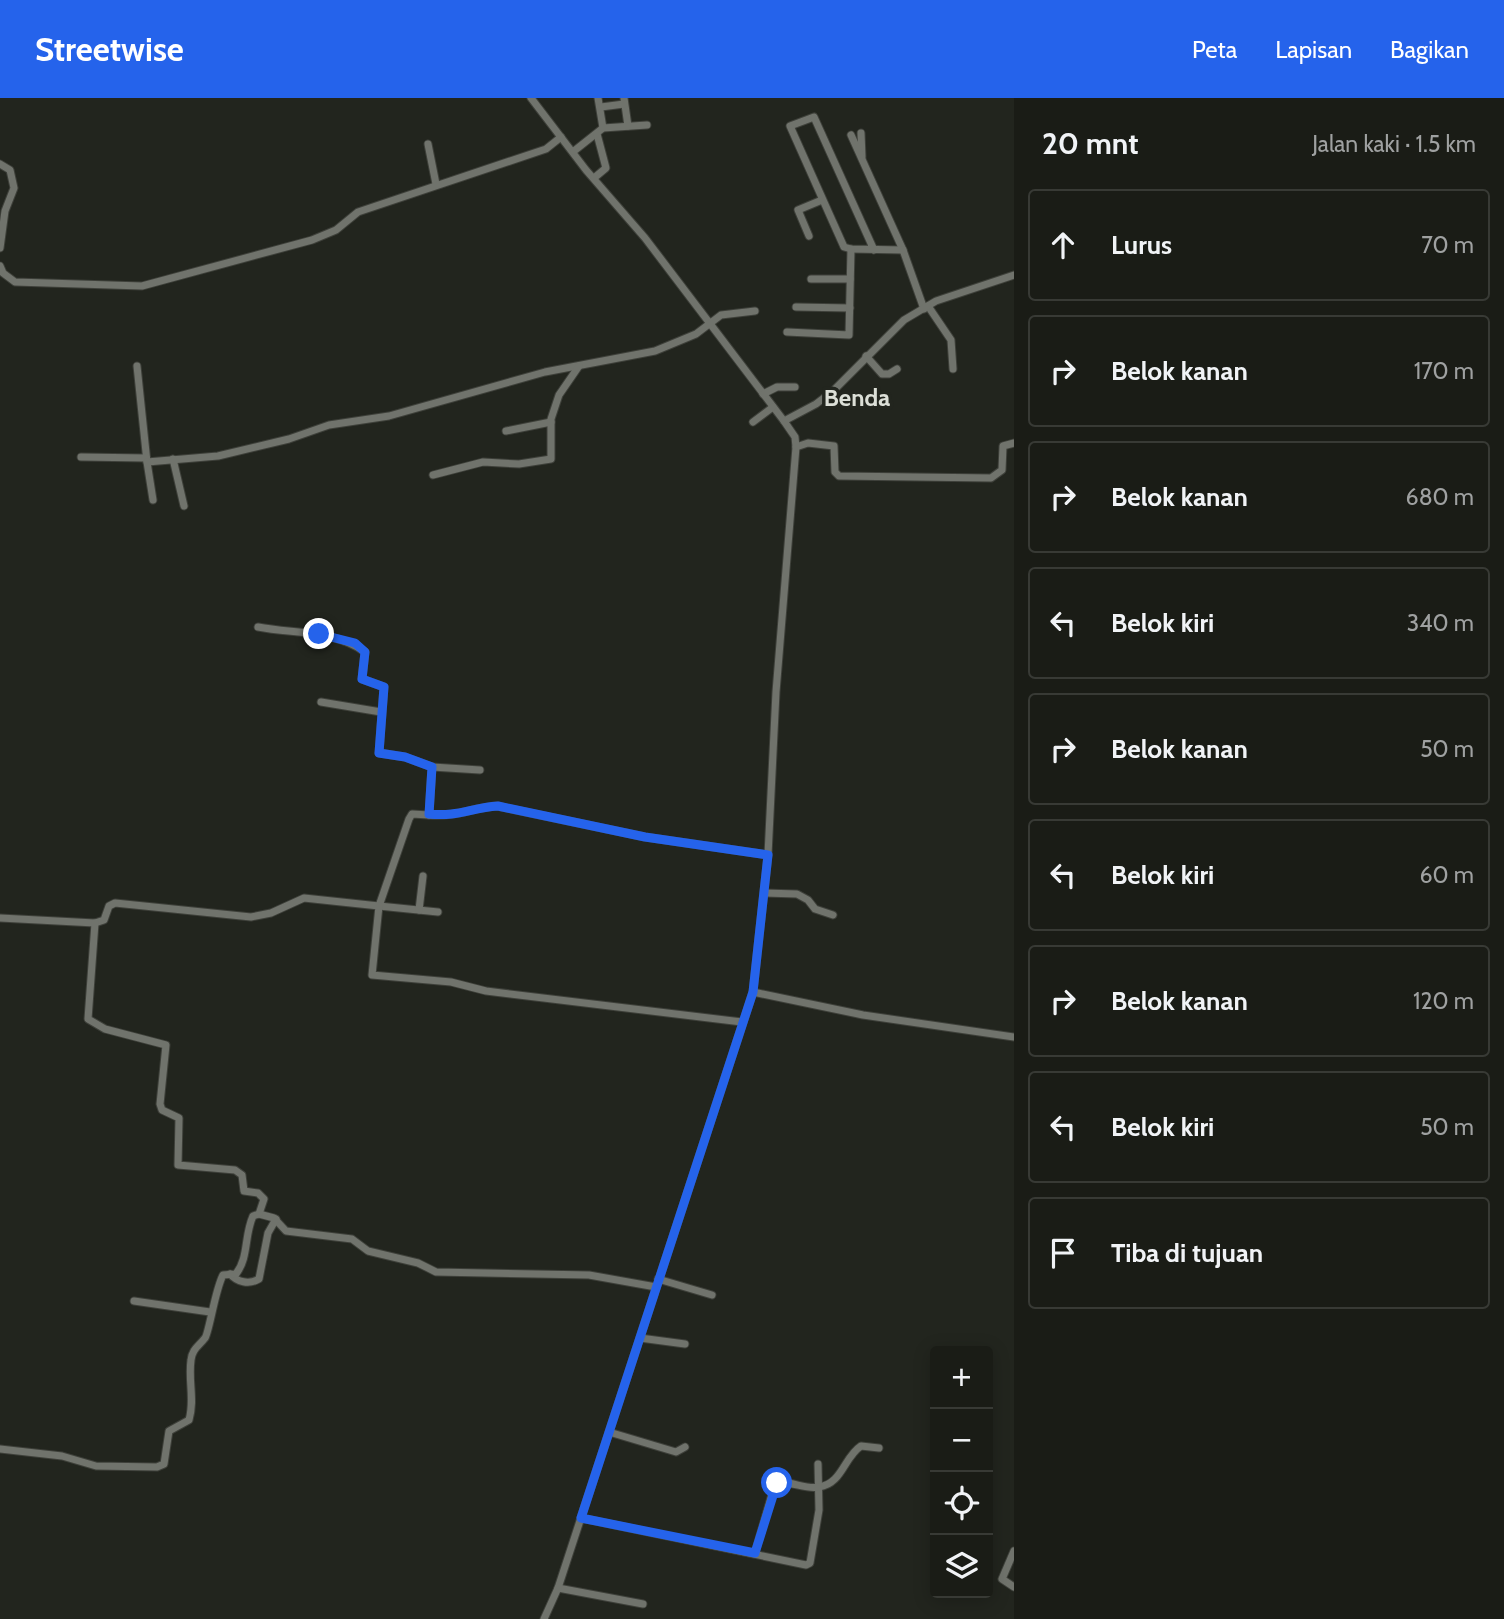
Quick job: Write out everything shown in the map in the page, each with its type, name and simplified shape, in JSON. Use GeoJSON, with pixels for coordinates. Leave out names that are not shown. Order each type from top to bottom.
{"type":"FeatureCollection","features":[{"type":"Feature","properties":{"kind":"street"},"geometry":{"type":"LineString","coordinates":[[531,98],[593,178],[645,238],[796,437],[776,692],[768,855],[753,992],[558,1588],[544,1619]]}},
{"type":"Feature","properties":{"kind":"street"},"geometry":{"type":"LineString","coordinates":[[593,178],[606,168],[598,98]]}},
{"type":"Feature","properties":{"kind":"street"},"geometry":{"type":"LineString","coordinates":[[601,107],[624,101],[628,126]]}},
{"type":"Feature","properties":{"kind":"street"},"geometry":{"type":"LineString","coordinates":[[874,250],[814,117],[790,127],[842,244],[851,249],[874,250],[903,250]]}},
{"type":"Feature","properties":{"kind":"street"},"geometry":{"type":"LineString","coordinates":[[574,151],[600,131],[647,125]]}},
{"type":"Feature","properties":{"kind":"street"},"geometry":{"type":"LineString","coordinates":[[861,133],[863,161]]}},
{"type":"Feature","properties":{"kind":"street"},"geometry":{"type":"LineString","coordinates":[[850,135],[926,307],[951,340],[953,369]]}},
{"type":"Feature","properties":{"kind":"street"},"geometry":{"type":"LineString","coordinates":[[0,266],[3,273],[15,282],[86,286],[154,285],[312,240],[336,230],[358,212],[546,149],[561,137]]}},
{"type":"Feature","properties":{"kind":"street"},"geometry":{"type":"LineString","coordinates":[[428,144],[436,184]]}},
{"type":"Feature","properties":{"kind":"street"},"geometry":{"type":"LineString","coordinates":[[0,164],[10,170],[15,188],[5,211],[0,248]]}},
{"type":"Feature","properties":{"kind":"street"},"geometry":{"type":"LineString","coordinates":[[809,236],[798,210],[822,200]]}},
{"type":"Feature","properties":{"kind":"street"},"geometry":{"type":"LineString","coordinates":[[787,332],[849,335],[851,249]]}},
{"type":"Feature","properties":{"kind":"street"},"geometry":{"type":"LineString","coordinates":[[784,421],[817,404],[904,320],[926,307],[1014,275]]}},
{"type":"Feature","properties":{"kind":"street"},"geometry":{"type":"LineString","coordinates":[[811,279],[850,279]]}},
{"type":"Feature","properties":{"kind":"street"},"geometry":{"type":"LineString","coordinates":[[796,307],[850,308]]}},
{"type":"Feature","properties":{"kind":"street"},"geometry":{"type":"LineString","coordinates":[[81,457],[147,460],[218,456],[289,439],[329,425],[389,416],[579,366],[664,348],[696,334],[721,315],[755,312]]}},
{"type":"Feature","properties":{"kind":"street"},"geometry":{"type":"LineString","coordinates":[[866,356],[882,374],[889,374],[897,369]]}},
{"type":"Feature","properties":{"kind":"street"},"geometry":{"type":"LineString","coordinates":[[137,366],[153,500]]}},
{"type":"Feature","properties":{"kind":"street"},"geometry":{"type":"LineString","coordinates":[[433,475],[483,462],[545,462],[553,455],[551,422],[559,395],[579,366]]}},
{"type":"Feature","properties":{"kind":"street"},"geometry":{"type":"LineString","coordinates":[[763,394],[777,387],[795,387]]}},
{"type":"Feature","properties":{"kind":"street"},"geometry":{"type":"LineString","coordinates":[[752,422],[773,407]]}},
{"type":"Feature","properties":{"kind":"street"},"geometry":{"type":"LineString","coordinates":[[506,431],[551,422]]}},
{"type":"Feature","properties":{"kind":"street"},"geometry":{"type":"LineString","coordinates":[[796,447],[806,443],[834,446],[835,472],[839,476],[991,478],[1002,470],[1003,446],[1014,443]]}},
{"type":"Feature","properties":{"kind":"street"},"geometry":{"type":"LineString","coordinates":[[173,459],[184,506]]}},
{"type":"Feature","properties":{"kind":"street"},"geometry":{"type":"LineString","coordinates":[[258,627],[316,633],[355,643],[366,653],[363,681],[384,687],[378,750],[380,755],[405,757],[432,767],[480,769]]}},
{"type":"Feature","properties":{"kind":"street"},"geometry":{"type":"LineString","coordinates":[[321,702],[381,712]]}},
{"type":"Feature","properties":{"kind":"street"},"geometry":{"type":"LineString","coordinates":[[429,814],[432,767]]}},
{"type":"Feature","properties":{"kind":"street"},"geometry":{"type":"LineString","coordinates":[[742,1022],[486,991],[452,982],[372,975],[379,906],[412,814],[454,816],[474,808],[498,806],[645,837],[768,855]]}},
{"type":"Feature","properties":{"kind":"street"},"geometry":{"type":"LineString","coordinates":[[419,910],[423,876]]}},
{"type":"Feature","properties":{"kind":"street"},"geometry":{"type":"LineString","coordinates":[[765,893],[797,894],[808,900],[815,909],[833,915]]}},
{"type":"Feature","properties":{"kind":"street"},"geometry":{"type":"LineString","coordinates":[[0,918],[95,923],[104,920],[112,903],[251,917],[271,913],[304,898],[438,912]]}},
{"type":"Feature","properties":{"kind":"street"},"geometry":{"type":"LineString","coordinates":[[95,923],[88,1019],[105,1029],[166,1045],[160,1104],[162,1110],[179,1118],[177,1163],[181,1167],[240,1172],[244,1191],[258,1193],[264,1199],[259,1214]]}},
{"type":"Feature","properties":{"kind":"street"},"geometry":{"type":"LineString","coordinates":[[753,992],[863,1015],[1014,1037]]}},
{"type":"Feature","properties":{"kind":"street"},"geometry":{"type":"LineString","coordinates":[[0,1449],[62,1456],[96,1466],[162,1467],[168,1452],[169,1430],[190,1420],[193,1405],[191,1356],[197,1345],[207,1336],[210,1312],[221,1279],[236,1274],[245,1260],[248,1227],[253,1216],[259,1214],[276,1219],[286,1231],[352,1239],[368,1251],[418,1263],[436,1272],[589,1275],[657,1283],[712,1295]]}},
{"type":"Feature","properties":{"kind":"street"},"geometry":{"type":"LineString","coordinates":[[230,1274],[235,1280],[243,1282],[259,1279],[268,1233],[276,1219]]}},
{"type":"Feature","properties":{"kind":"street"},"geometry":{"type":"LineString","coordinates":[[134,1301],[210,1312]]}},
{"type":"Feature","properties":{"kind":"street"},"geometry":{"type":"LineString","coordinates":[[640,1338],[685,1343]]}},
{"type":"Feature","properties":{"kind":"street"},"geometry":{"type":"LineString","coordinates":[[609,1432],[676,1452],[685,1447]]}},
{"type":"Feature","properties":{"kind":"street"},"geometry":{"type":"LineString","coordinates":[[755,1553],[775,1484],[782,1482],[819,1488],[834,1480],[861,1446],[879,1448]]}},
{"type":"Feature","properties":{"kind":"street"},"geometry":{"type":"LineString","coordinates":[[581,1518],[803,1565],[810,1563],[819,1510],[818,1464]]}},
{"type":"Feature","properties":{"kind":"street"},"geometry":{"type":"LineString","coordinates":[[1014,1551],[1002,1578],[1014,1587]]}},
{"type":"Feature","properties":{"kind":"street"},"geometry":{"type":"LineString","coordinates":[[558,1588],[643,1604]]}},
{"type":"Feature","properties":{"kind":"district","name":"Benda"},"geometry":{"type":"Point","coordinates":[857,398]}},
{"type":"Feature","properties":{"kind":"route"},"geometry":{"type":"LineString","coordinates":[[319,634],[355,643],[366,653],[361,675],[363,681],[382,684],[384,687],[379,753],[405,757],[432,767],[429,814],[454,816],[474,808],[498,806],[645,837],[768,855],[761,944],[753,992],[581,1518],[689,1542],[755,1553],[777,1483]]}}]}
